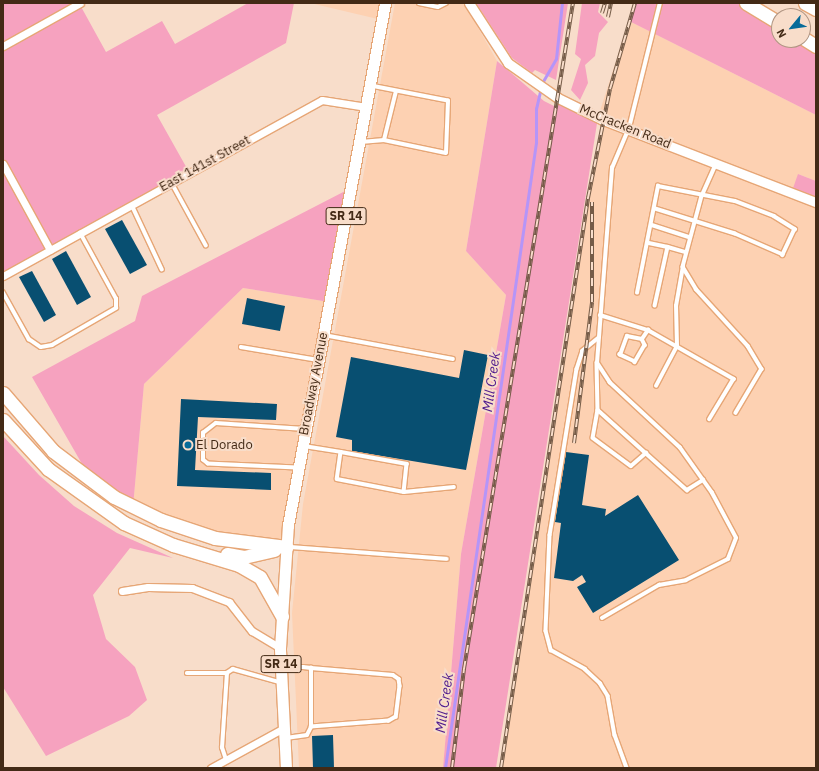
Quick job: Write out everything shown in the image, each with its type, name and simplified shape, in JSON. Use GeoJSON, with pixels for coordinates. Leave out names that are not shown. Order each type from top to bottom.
{"type":"FeatureCollection","features":[{"type":"Feature","properties":{"kind":"highway"},"geometry":{"type":"LineString","coordinates":[[746,3],[771,18]]}},
{"type":"Feature","properties":{"kind":"highway"},"geometry":{"type":"LineString","coordinates":[[805,3],[816,8]]}},
{"type":"Feature","properties":{"kind":"highway"},"geometry":{"type":"LineString","coordinates":[[3,393],[53,450],[114,497],[161,520],[216,538],[286,547]]}},
{"type":"Feature","properties":{"kind":"highway"},"geometry":{"type":"LineString","coordinates":[[3,420],[30,452],[89,501],[150,536],[239,565],[260,577],[282,616]]}},
{"type":"Feature","properties":{"kind":"highway"},"geometry":{"type":"LineString","coordinates":[[201,553],[244,557],[286,547]]}},
{"type":"Feature","properties":{"kind":"main road","name":"Broadway Avenue"},"geometry":{"type":"LineString","coordinates":[[286,768],[282,733],[280,648],[286,547],[298,468],[385,3]]}},
{"type":"Feature","properties":{"kind":"street"},"geometry":{"type":"LineString","coordinates":[[3,46],[80,3]]}},
{"type":"Feature","properties":{"kind":"street","name":"McCracken Road"},"geometry":{"type":"LineString","coordinates":[[469,3],[500,53],[530,81],[553,95],[629,128],[816,202]]}},
{"type":"Feature","properties":{"kind":"street","name":"East 141st Street"},"geometry":{"type":"LineString","coordinates":[[3,276],[322,100],[366,107]]}},
{"type":"Feature","properties":{"kind":"street"},"geometry":{"type":"LineString","coordinates":[[3,164],[50,250]]}},
{"type":"Feature","properties":{"kind":"street"},"geometry":{"type":"LineString","coordinates":[[122,591],[148,587],[192,588],[229,602],[252,631],[280,648]]}},
{"type":"Feature","properties":{"kind":"street"},"geometry":{"type":"LineString","coordinates":[[211,768],[282,733]]}},
{"type":"Feature","properties":{"kind":"lane"},"geometry":{"type":"LineString","coordinates":[[419,3],[438,7],[446,3]]}},
{"type":"Feature","properties":{"kind":"lane"},"geometry":{"type":"LineString","coordinates":[[646,453],[630,466],[593,438],[598,410],[597,363],[612,168],[629,128],[660,3]]}},
{"type":"Feature","properties":{"kind":"lane"},"geometry":{"type":"LineString","coordinates":[[360,142],[384,140],[446,153],[448,101],[370,86]]}},
{"type":"Feature","properties":{"kind":"lane"},"geometry":{"type":"LineString","coordinates":[[384,140],[396,91]]}},
{"type":"Feature","properties":{"kind":"lane"},"geometry":{"type":"LineString","coordinates":[[656,386],[677,346],[676,306],[685,252],[702,196],[717,162]]}},
{"type":"Feature","properties":{"kind":"lane"},"geometry":{"type":"LineString","coordinates":[[172,182],[206,245]]}},
{"type":"Feature","properties":{"kind":"lane"},"geometry":{"type":"LineString","coordinates":[[637,293],[649,242],[658,186],[702,196],[735,201],[774,216],[795,229],[783,255],[695,220],[655,208]]}},
{"type":"Feature","properties":{"kind":"lane"},"geometry":{"type":"LineString","coordinates":[[132,205],[162,269]]}},
{"type":"Feature","properties":{"kind":"lane"},"geometry":{"type":"LineString","coordinates":[[652,225],[690,237]]}},
{"type":"Feature","properties":{"kind":"lane"},"geometry":{"type":"LineString","coordinates":[[3,292],[29,339],[40,347],[52,345],[116,308],[116,299],[80,233]]}},
{"type":"Feature","properties":{"kind":"lane"},"geometry":{"type":"LineString","coordinates":[[649,242],[685,252]]}},
{"type":"Feature","properties":{"kind":"lane"},"geometry":{"type":"LineString","coordinates":[[655,306],[668,248]]}},
{"type":"Feature","properties":{"kind":"lane"},"geometry":{"type":"LineString","coordinates":[[683,267],[696,288],[748,346],[762,369],[736,413]]}},
{"type":"Feature","properties":{"kind":"lane"},"geometry":{"type":"LineString","coordinates":[[600,315],[648,330],[734,379],[710,419]]}},
{"type":"Feature","properties":{"kind":"lane"},"geometry":{"type":"LineString","coordinates":[[642,339],[648,330]]}},
{"type":"Feature","properties":{"kind":"lane"},"geometry":{"type":"LineString","coordinates":[[323,335],[454,359]]}},
{"type":"Feature","properties":{"kind":"lane"},"geometry":{"type":"LineString","coordinates":[[627,336],[642,339],[645,345],[635,362],[620,355],[627,336]]}},
{"type":"Feature","properties":{"kind":"lane"},"geometry":{"type":"LineString","coordinates":[[599,338],[583,351],[577,369],[550,535],[546,631],[551,650],[585,669],[600,683],[608,696],[615,735],[627,768]]}},
{"type":"Feature","properties":{"kind":"lane"},"geometry":{"type":"LineString","coordinates":[[241,346],[319,360]]}},
{"type":"Feature","properties":{"kind":"lane"},"geometry":{"type":"LineString","coordinates":[[597,363],[610,383],[680,448],[703,480],[734,530],[732,554],[686,580],[659,585],[602,618]]}},
{"type":"Feature","properties":{"kind":"lane"},"geometry":{"type":"LineString","coordinates":[[598,410],[687,490],[703,480]]}},
{"type":"Feature","properties":{"kind":"lane"},"geometry":{"type":"LineString","coordinates":[[298,468],[208,464],[203,460],[203,433],[216,423],[306,429]]}},
{"type":"Feature","properties":{"kind":"lane"},"geometry":{"type":"LineString","coordinates":[[303,446],[407,464],[404,492]]}},
{"type":"Feature","properties":{"kind":"lane"},"geometry":{"type":"LineString","coordinates":[[341,452],[337,479],[404,492],[454,487]]}},
{"type":"Feature","properties":{"kind":"lane"},"geometry":{"type":"LineString","coordinates":[[286,547],[447,559]]}},
{"type":"Feature","properties":{"kind":"lane"},"geometry":{"type":"LineString","coordinates":[[281,667],[393,675],[399,679],[400,686],[396,717],[389,721],[311,727]]}},
{"type":"Feature","properties":{"kind":"lane"},"geometry":{"type":"LineString","coordinates":[[282,733],[306,735],[311,727],[311,668]]}},
{"type":"Feature","properties":{"kind":"lane"},"geometry":{"type":"LineString","coordinates":[[187,673],[227,673],[233,669],[281,683]]}},
{"type":"Feature","properties":{"kind":"lane"},"geometry":{"type":"LineString","coordinates":[[226,760],[222,748],[227,673]]}},
{"type":"Feature","properties":{"kind":"shaded area"},"geometry":{"type":"Polygon","coordinates":[[[3,3],[79,3],[106,52],[162,21],[175,44],[248,3],[294,3],[286,43],[157,115],[189,172],[3,276],[3,3]]]}},
{"type":"Feature","properties":{"kind":"shaded area"},"geometry":{"type":"Polygon","coordinates":[[[310,3],[385,3],[382,20],[310,3]]]}},
{"type":"Feature","properties":{"kind":"shaded area"},"geometry":{"type":"Polygon","coordinates":[[[395,3],[464,3],[497,61],[466,251],[506,295],[461,554],[443,768],[299,768],[292,613],[303,504],[395,3]]]}},
{"type":"Feature","properties":{"kind":"shaded area"},"geometry":{"type":"Polygon","coordinates":[[[476,3],[568,3],[556,80],[535,70],[532,73],[512,58],[476,3]]]}},
{"type":"Feature","properties":{"kind":"shaded area"},"geometry":{"type":"Polygon","coordinates":[[[582,3],[600,3],[598,12],[608,22],[599,33],[595,56],[585,65],[588,83],[580,100],[571,90],[581,59],[575,54],[582,3]]]}},
{"type":"Feature","properties":{"kind":"shaded area"},"geometry":{"type":"Polygon","coordinates":[[[635,3],[746,3],[771,18],[771,48],[811,48],[811,44],[816,46],[816,115],[629,21],[635,3]]]}},
{"type":"Feature","properties":{"kind":"shaded area"},"geometry":{"type":"Polygon","coordinates":[[[629,21],[816,115],[816,181],[798,174],[816,202],[816,768],[501,768],[588,198],[603,119],[598,117],[629,21]]]}},
{"type":"Feature","properties":{"kind":"shaded area"},"geometry":{"type":"Polygon","coordinates":[[[497,61],[544,101],[556,107],[558,98],[598,117],[496,768],[443,768],[461,554],[506,295],[466,251],[497,61]]]}},
{"type":"Feature","properties":{"kind":"shaded area"},"geometry":{"type":"Polygon","coordinates":[[[798,174],[816,181],[816,202],[792,191],[798,174]]]}},
{"type":"Feature","properties":{"kind":"shaded area"},"geometry":{"type":"Polygon","coordinates":[[[351,188],[329,302],[243,288],[144,384],[133,507],[93,483],[32,377],[135,321],[142,296],[351,188]]]}},
{"type":"Feature","properties":{"kind":"shaded area"},"geometry":{"type":"Polygon","coordinates":[[[243,288],[329,302],[286,547],[250,544],[133,507],[144,384],[243,288]]]}},
{"type":"Feature","properties":{"kind":"shaded area"},"geometry":{"type":"Polygon","coordinates":[[[3,436],[39,475],[74,506],[117,533],[173,558],[130,548],[93,595],[106,639],[135,667],[147,700],[129,716],[46,756],[3,687],[3,436]]]}},
{"type":"Feature","properties":{"kind":"building"},"geometry":{"type":"Polygon","coordinates":[[[122,220],[147,265],[130,274],[105,229],[122,220]]]}},
{"type":"Feature","properties":{"kind":"building"},"geometry":{"type":"Polygon","coordinates":[[[66,251],[91,297],[77,305],[52,259],[66,251]]]}},
{"type":"Feature","properties":{"kind":"building"},"geometry":{"type":"Polygon","coordinates":[[[32,271],[56,315],[44,322],[19,277],[32,271]]]}},
{"type":"Feature","properties":{"kind":"building"},"geometry":{"type":"Polygon","coordinates":[[[247,298],[285,306],[280,331],[242,324],[247,298]]]}},
{"type":"Feature","properties":{"kind":"building"},"geometry":{"type":"Polygon","coordinates":[[[464,350],[488,355],[466,470],[352,451],[352,440],[336,437],[351,357],[459,378],[464,350]]]}},
{"type":"Feature","properties":{"kind":"building","name":"El Dorado"},"geometry":{"type":"Polygon","coordinates":[[[181,399],[277,404],[276,420],[198,417],[195,470],[271,473],[271,490],[177,486],[181,399]]]}},
{"type":"Feature","properties":{"kind":"building"},"geometry":{"type":"Polygon","coordinates":[[[566,452],[589,455],[582,505],[606,509],[605,516],[638,495],[679,560],[593,613],[577,587],[586,582],[582,575],[573,581],[554,578],[561,523],[555,522],[566,452]]]}},
{"type":"Feature","properties":{"kind":"building"},"geometry":{"type":"Polygon","coordinates":[[[333,735],[334,768],[313,768],[312,736],[333,735]]]}},
{"type":"Feature","properties":{"kind":"waterway","name":"Mill Creek"},"geometry":{"type":"LineString","coordinates":[[542,83],[556,59],[562,3]]}},
{"type":"Feature","properties":{"kind":"waterway","name":"Mill Creek"},"geometry":{"type":"LineString","coordinates":[[445,768],[536,143],[536,109],[541,88]]}},
{"type":"Feature","properties":{"kind":"railway"},"geometry":{"type":"LineString","coordinates":[[452,768],[464,669],[573,3]]}},
{"type":"Feature","properties":{"kind":"railway"},"geometry":{"type":"LineString","coordinates":[[602,13],[605,3]]}},
{"type":"Feature","properties":{"kind":"railway"},"geometry":{"type":"LineString","coordinates":[[608,17],[611,3]]}},
{"type":"Feature","properties":{"kind":"railway"},"geometry":{"type":"LineString","coordinates":[[501,768],[588,198],[610,89],[635,3]]}},
{"type":"Feature","properties":{"kind":"railway"},"geometry":{"type":"LineString","coordinates":[[574,443],[592,302],[592,202]]}},
{"type":"Feature","properties":{"kind":"place","name":"El Dorado"},"geometry":{"type":"Point","coordinates":[188,445]}}]}
